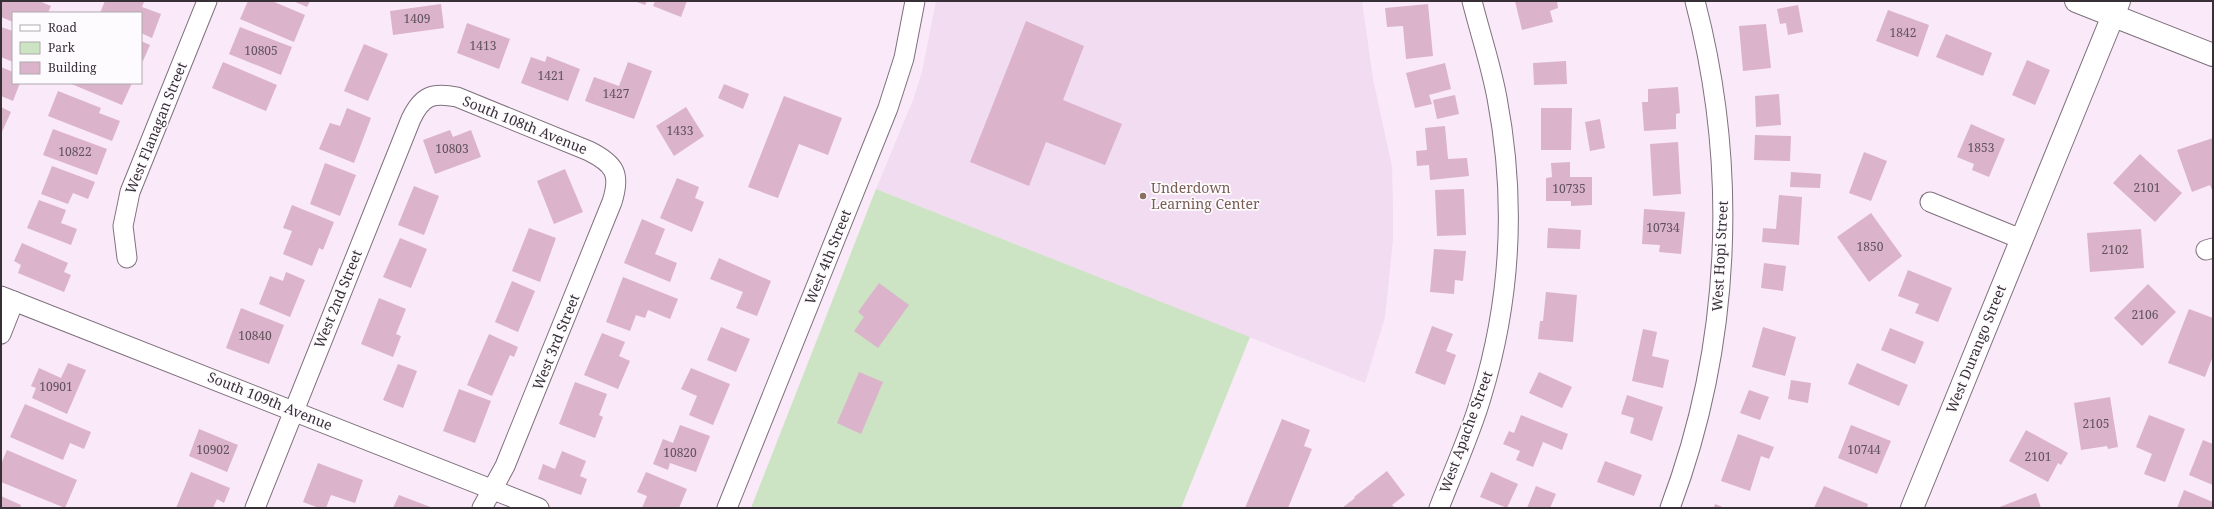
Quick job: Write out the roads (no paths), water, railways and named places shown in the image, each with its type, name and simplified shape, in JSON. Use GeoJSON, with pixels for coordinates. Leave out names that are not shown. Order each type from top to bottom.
{"type":"FeatureCollection","features":[{"type":"Feature","properties":{"kind":"street","name":"West Flanagan Street"},"geometry":{"type":"LineString","coordinates":[[127,258],[123,226],[130,192],[207,1]]}},
{"type":"Feature","properties":{"kind":"street","name":"West 4th Street"},"geometry":{"type":"LineString","coordinates":[[727,508],[888,108],[904,58],[915,1]]}},
{"type":"Feature","properties":{"kind":"street","name":"West Apache Street"},"geometry":{"type":"LineString","coordinates":[[1438,508],[1473,421],[1487,377],[1501,310],[1507,255],[1509,204],[1502,125],[1494,79],[1472,1]]}},
{"type":"Feature","properties":{"kind":"street","name":"West Hopi Street"},"geometry":{"type":"LineString","coordinates":[[1670,508],[1691,445],[1707,379],[1717,317],[1722,258],[1723,201],[1718,123],[1711,70],[1695,1]]}},
{"type":"Feature","properties":{"kind":"street"},"geometry":{"type":"LineString","coordinates":[[2076,1],[2116,8],[2213,55]]}},
{"type":"Feature","properties":{"kind":"street","name":"West Durango Street"},"geometry":{"type":"LineString","coordinates":[[1912,508],[2020,239],[2116,8]]}},
{"type":"Feature","properties":{"kind":"street","name":"South 108th Avenue"},"geometry":{"type":"LineString","coordinates":[[429,96],[438,94],[457,97],[590,151],[609,163],[615,171]]}},
{"type":"Feature","properties":{"kind":"street","name":"West 2nd Street"},"geometry":{"type":"LineString","coordinates":[[255,508],[411,119],[418,106],[429,96]]}},
{"type":"Feature","properties":{"kind":"street","name":"West 3rd Street"},"geometry":{"type":"LineString","coordinates":[[482,508],[505,466],[612,202],[617,181],[615,171]]}},
{"type":"Feature","properties":{"kind":"street"},"geometry":{"type":"LineString","coordinates":[[1930,202],[2020,239]]}},
{"type":"Feature","properties":{"kind":"street"},"geometry":{"type":"LineString","coordinates":[[1,334],[8,298]]}},
{"type":"Feature","properties":{"kind":"street","name":"South 109th Avenue"},"geometry":{"type":"LineString","coordinates":[[8,298],[539,508]]}},
{"type":"Feature","properties":{"kind":"place","name":"Underdown Learning Center"},"geometry":{"type":"Point","coordinates":[1143,196]}}]}
